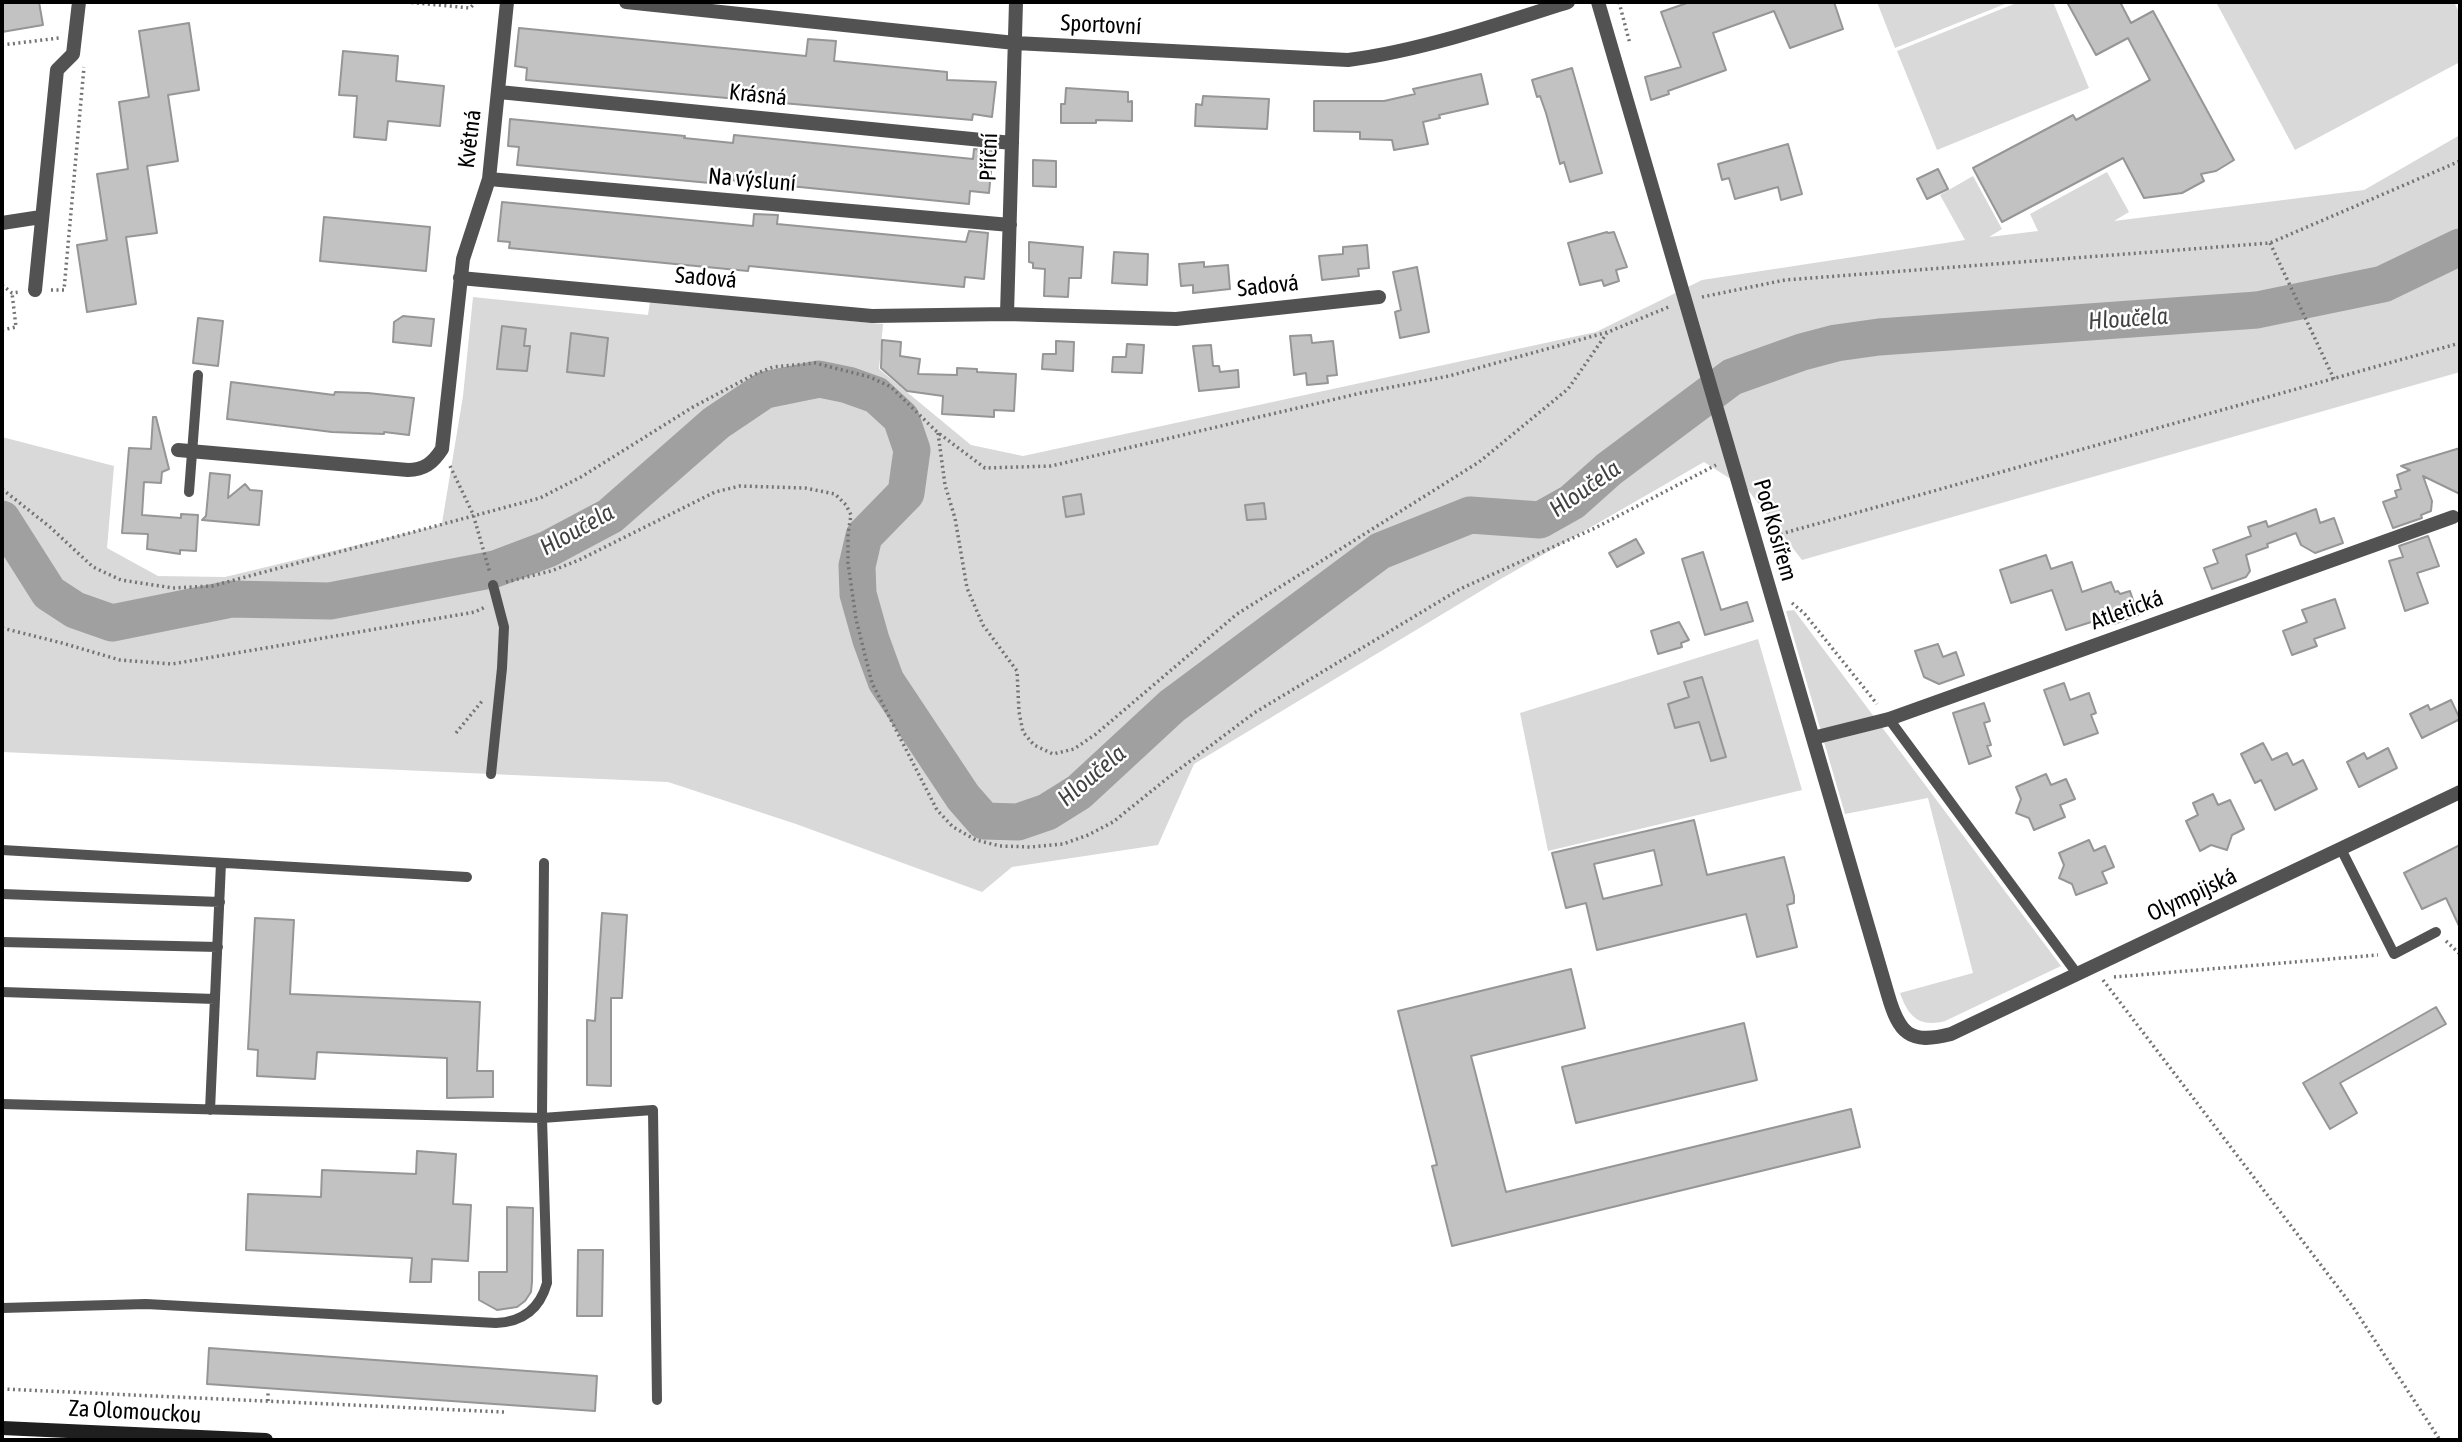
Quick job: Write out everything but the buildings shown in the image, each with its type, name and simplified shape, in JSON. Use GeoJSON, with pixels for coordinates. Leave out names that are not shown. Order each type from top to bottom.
{"type":"FeatureCollection","features":[{"type":"Feature","properties":{"kind":"main road","name":"Za Olomouckou"},"geometry":{"type":"LineString","coordinates":[[2,1428],[115,1437],[266,1440]]}},
{"type":"Feature","properties":{"kind":"street"},"geometry":{"type":"LineString","coordinates":[[35,290],[57,70],[73,54],[79,2]]}},
{"type":"Feature","properties":{"kind":"street","name":"Květná"},"geometry":{"type":"LineString","coordinates":[[460,278],[489,179],[507,2]]}},
{"type":"Feature","properties":{"kind":"street","name":"Sportovní"},"geometry":{"type":"LineString","coordinates":[[626,2],[1015,43],[1348,60],[1422,44],[1568,2]]}},
{"type":"Feature","properties":{"kind":"street","name":"Příční"},"geometry":{"type":"LineString","coordinates":[[1007,313],[1016,2]]}},
{"type":"Feature","properties":{"kind":"street","name":"Pod Kosířem"},"geometry":{"type":"LineString","coordinates":[[1598,2],[1895,1019],[1904,1031],[1912,1034],[1942,1036]]}},
{"type":"Feature","properties":{"kind":"street","name":"Krásná"},"geometry":{"type":"LineString","coordinates":[[499,92],[1012,143]]}},
{"type":"Feature","properties":{"kind":"street","name":"Na výsluní"},"geometry":{"type":"LineString","coordinates":[[489,179],[1010,225]]}},
{"type":"Feature","properties":{"kind":"street"},"geometry":{"type":"LineString","coordinates":[[2,223],[41,217]]}},
{"type":"Feature","properties":{"kind":"street"},"geometry":{"type":"LineString","coordinates":[[185,450],[408,470],[426,467],[442,449],[460,278]]}},
{"type":"Feature","properties":{"kind":"street","name":"Sadová"},"geometry":{"type":"LineString","coordinates":[[460,278],[872,316],[1007,313],[1176,319],[1379,298]]}},
{"type":"Feature","properties":{"kind":"street","name":"Atletická"},"geometry":{"type":"LineString","coordinates":[[1813,738],[1889,719],[2453,517]]}},
{"type":"Feature","properties":{"kind":"street","name":"Olympijská"},"geometry":{"type":"LineString","coordinates":[[1942,1036],[2078,975],[2460,792]]}},
{"type":"Feature","properties":{"kind":"lane"},"geometry":{"type":"LineString","coordinates":[[189,492],[185,450],[198,374]]}},
{"type":"Feature","properties":{"kind":"lane"},"geometry":{"type":"LineString","coordinates":[[491,774],[504,626],[493,586]]}},
{"type":"Feature","properties":{"kind":"lane"},"geometry":{"type":"LineString","coordinates":[[1889,719],[2078,975]]}},
{"type":"Feature","properties":{"kind":"lane"},"geometry":{"type":"LineString","coordinates":[[2341,849],[2394,954],[2436,932]]}},
{"type":"Feature","properties":{"kind":"lane"},"geometry":{"type":"LineString","coordinates":[[2,850],[467,877]]}},
{"type":"Feature","properties":{"kind":"lane"},"geometry":{"type":"LineString","coordinates":[[210,1110],[221,863]]}},
{"type":"Feature","properties":{"kind":"lane"},"geometry":{"type":"LineString","coordinates":[[2,1308],[146,1304],[496,1323],[524,1316],[539,1302],[547,1283],[542,1118],[544,863]]}},
{"type":"Feature","properties":{"kind":"lane"},"geometry":{"type":"LineString","coordinates":[[2,894],[220,902]]}},
{"type":"Feature","properties":{"kind":"lane"},"geometry":{"type":"LineString","coordinates":[[2,942],[218,947]]}},
{"type":"Feature","properties":{"kind":"lane"},"geometry":{"type":"LineString","coordinates":[[2,992],[215,999]]}},
{"type":"Feature","properties":{"kind":"lane"},"geometry":{"type":"LineString","coordinates":[[2,1104],[542,1118],[653,1110],[657,1401]]}},
{"type":"Feature","properties":{"kind":"path"},"geometry":{"type":"LineString","coordinates":[[406,2],[470,8],[476,2]]}},
{"type":"Feature","properties":{"kind":"path"},"geometry":{"type":"LineString","coordinates":[[2,45],[75,36]]}},
{"type":"Feature","properties":{"kind":"path"},"geometry":{"type":"LineString","coordinates":[[12,293],[64,290],[85,57]]}},
{"type":"Feature","properties":{"kind":"path"},"geometry":{"type":"LineString","coordinates":[[2,489],[50,527],[93,567],[121,580],[173,588],[212,586],[540,498],[582,477],[693,407],[772,367],[815,363],[870,377],[891,387],[937,432],[985,468],[1051,466],[1361,393],[1448,376],[1608,332],[1684,300],[1785,280],[2270,243],[2460,161]]}},
{"type":"Feature","properties":{"kind":"path"},"geometry":{"type":"LineString","coordinates":[[2270,243],[2334,379]]}},
{"type":"Feature","properties":{"kind":"path"},"geometry":{"type":"LineString","coordinates":[[2,285],[12,293],[16,327],[2,330]]}},
{"type":"Feature","properties":{"kind":"path"},"geometry":{"type":"LineString","coordinates":[[937,432],[944,485],[955,518],[967,588],[983,625],[1017,671],[1018,712],[1023,732],[1034,745],[1053,754],[1074,749],[1096,734],[1237,614],[1479,462],[1567,389],[1608,332]]}},
{"type":"Feature","properties":{"kind":"path"},"geometry":{"type":"LineString","coordinates":[[1755,541],[2460,343]]}},
{"type":"Feature","properties":{"kind":"path"},"geometry":{"type":"LineString","coordinates":[[442,449],[473,514],[485,557]]}},
{"type":"Feature","properties":{"kind":"path"},"geometry":{"type":"LineString","coordinates":[[493,586],[551,571],[588,556],[715,492],[740,486],[772,485],[835,494],[851,515],[848,563],[856,619],[872,683],[937,810],[953,827],[976,839],[1000,846],[1063,845],[1113,822],[1255,713],[1460,589],[1595,528],[1730,458]]}},
{"type":"Feature","properties":{"kind":"path"},"geometry":{"type":"LineString","coordinates":[[2,628],[120,660],[172,664],[475,612],[496,601]]}},
{"type":"Feature","properties":{"kind":"path"},"geometry":{"type":"LineString","coordinates":[[1772,603],[1784,602],[1798,607],[1889,719]]}},
{"type":"Feature","properties":{"kind":"path"},"geometry":{"type":"LineString","coordinates":[[2093,967],[2116,978],[2394,954]]}},
{"type":"Feature","properties":{"kind":"path"},"geometry":{"type":"LineString","coordinates":[[2093,967],[2340,1290],[2402,1379],[2440,1440]]}},
{"type":"Feature","properties":{"kind":"path"},"geometry":{"type":"LineString","coordinates":[[2,1389],[503,1412]]}},
{"type":"Feature","properties":{"kind":"path"},"geometry":{"type":"LineString","coordinates":[[268,1391],[268,1401]]}},
{"type":"Feature","properties":{"kind":"path"},"geometry":{"type":"LineString","coordinates":[[408,1401],[408,1408]]}},
{"type":"Feature","properties":{"kind":"shaded area"},"geometry":{"type":"Polygon","coordinates":[[[1877,2],[2010,2],[1895,48],[1877,2]]]}},
{"type":"Feature","properties":{"kind":"shaded area"},"geometry":{"type":"Polygon","coordinates":[[[2019,2],[2053,2],[2089,88],[1937,150],[1897,51],[2019,2]]]}},
{"type":"Feature","properties":{"kind":"shaded area"},"geometry":{"type":"Polygon","coordinates":[[[2216,2],[2454,2],[2460,14],[2460,62],[2295,150],[2216,2]]]}},
{"type":"Feature","properties":{"kind":"shaded area"},"geometry":{"type":"Polygon","coordinates":[[[2460,135],[2460,372],[1802,560],[1748,490],[1704,462],[1499,580],[1194,764],[1158,845],[1012,867],[982,892],[796,824],[668,782],[2,752],[2,437],[114,466],[107,548],[158,576],[225,577],[436,526],[442,523],[463,396],[473,297],[648,315],[650,302],[883,324],[879,369],[971,445],[1023,456],[1596,332],[1702,280],[1965,240],[1940,195],[1973,176],[2002,229],[1989,237],[2038,231],[2030,214],[2107,172],[2129,212],[2114,221],[2364,190],[2460,135]]]}},
{"type":"Feature","properties":{"kind":"shaded area"},"geometry":{"type":"Polygon","coordinates":[[[1794,610],[2061,966],[1945,1021],[1928,1023],[1911,1014],[1900,993],[1973,973],[1928,798],[1845,814],[1786,611],[1794,610]]]}},
{"type":"Feature","properties":{"kind":"shaded area"},"geometry":{"type":"Polygon","coordinates":[[[1758,639],[1802,790],[1548,851],[1520,713],[1758,639]]]}},
{"type":"Feature","properties":{"kind":"waterway","name":"Hloučela"},"geometry":{"type":"LineString","coordinates":[[2,519],[49,593],[75,610],[112,623],[231,599],[330,601],[495,569],[548,549],[610,516],[716,423],[765,390],[819,379],[848,385],[876,395],[901,418],[912,450],[906,493],[864,536],[857,566],[858,594],[886,681],[963,797],[984,821],[1018,822],[1047,812],[1079,792],[1172,706],[1380,551],[1470,515],[1540,520],[1572,502],[1609,469],[1732,377],[1802,352],[1836,343],[1879,337],[2257,310],[2383,284],[2460,247]]}}]}
